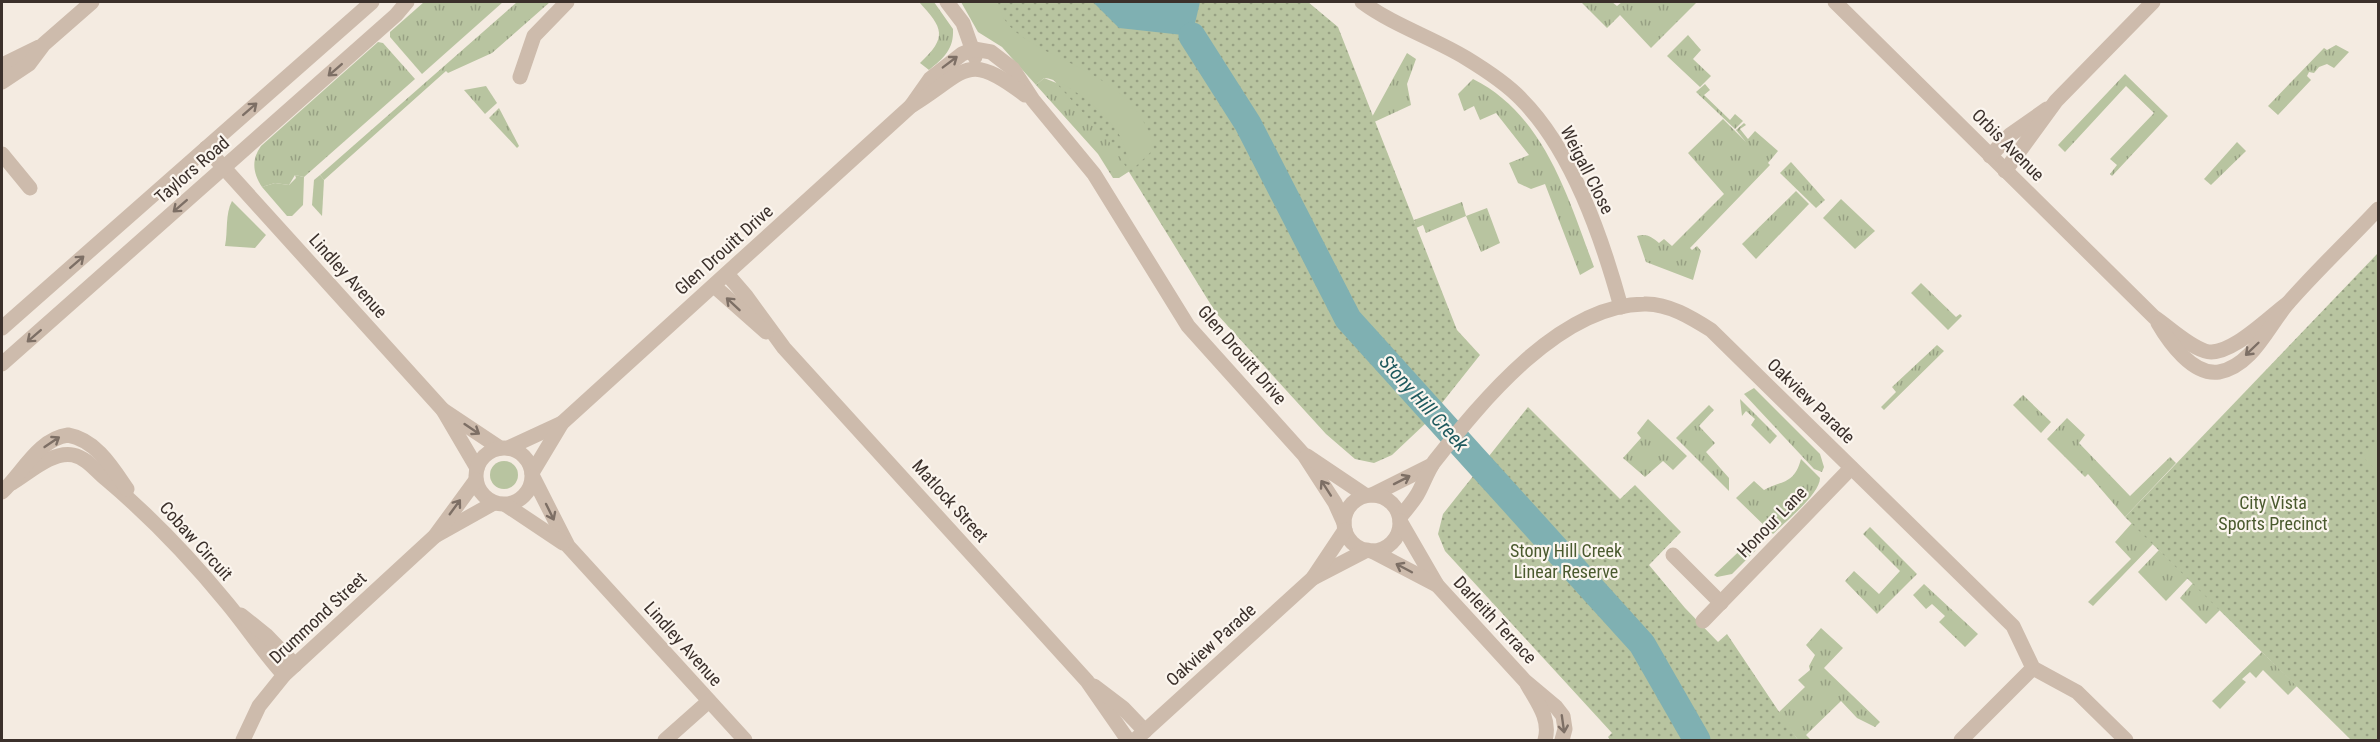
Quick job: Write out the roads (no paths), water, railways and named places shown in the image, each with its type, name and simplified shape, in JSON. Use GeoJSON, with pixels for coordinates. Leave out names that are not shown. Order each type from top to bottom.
{"type":"FeatureCollection","features":[{"type":"Feature","properties":{"kind":"street"},"geometry":{"type":"LineString","coordinates":[[2,82],[29,64],[44,44],[92,2]]}},
{"type":"Feature","properties":{"kind":"street","name":"Taylors Road"},"geometry":{"type":"LineString","coordinates":[[2,328],[372,2]]}},
{"type":"Feature","properties":{"kind":"street","name":"Taylors Road"},"geometry":{"type":"LineString","coordinates":[[2,364],[396,15],[407,2]]}},
{"type":"Feature","properties":{"kind":"street"},"geometry":{"type":"LineString","coordinates":[[520,77],[534,36],[543,23],[567,2]]}},
{"type":"Feature","properties":{"kind":"street"},"geometry":{"type":"LineString","coordinates":[[947,2],[963,23],[974,49],[978,68]]}},
{"type":"Feature","properties":{"kind":"street","name":"Weigall Close"},"geometry":{"type":"LineString","coordinates":[[1362,2],[1466,58],[1521,98],[1555,142],[1565,162],[1589,213],[1611,271],[1621,307]]}},
{"type":"Feature","properties":{"kind":"street","name":"Orbis Avenue"},"geometry":{"type":"LineString","coordinates":[[1835,2],[2154,317],[2170,342],[2203,369],[2220,372],[2242,359],[2261,341],[2288,303],[2379,210]]}},
{"type":"Feature","properties":{"kind":"street"},"geometry":{"type":"LineString","coordinates":[[2005,171],[2056,101],[2153,2]]}},
{"type":"Feature","properties":{"kind":"street"},"geometry":{"type":"LineString","coordinates":[[2,65],[44,44]]}},
{"type":"Feature","properties":{"kind":"street","name":"Glen Drouitt Drive"},"geometry":{"type":"LineString","coordinates":[[911,106],[930,79],[962,54],[974,49],[992,52],[1013,69],[1033,100],[1094,174],[1188,326],[1304,455],[1335,503],[1345,527]]}},
{"type":"Feature","properties":{"kind":"street","name":"Glen Drouitt Drive"},"geometry":{"type":"LineString","coordinates":[[533,475],[562,423],[911,106],[953,77],[968,69],[978,68],[997,74],[1033,100]]}},
{"type":"Feature","properties":{"kind":"street"},"geometry":{"type":"LineString","coordinates":[[1990,156],[2010,135],[2056,101]]}},
{"type":"Feature","properties":{"kind":"street","name":"Lindley Avenue"},"geometry":{"type":"LineString","coordinates":[[206,148],[443,410],[476,474]]}},
{"type":"Feature","properties":{"kind":"street"},"geometry":{"type":"LineString","coordinates":[[2,154],[30,188]]}},
{"type":"Feature","properties":{"kind":"street","name":"Matlock Street"},"geometry":{"type":"LineString","coordinates":[[727,274],[784,348]]}},
{"type":"Feature","properties":{"kind":"street","name":"Matlock Street"},"geometry":{"type":"LineString","coordinates":[[714,285],[784,348],[1087,681],[1128,741]]}},
{"type":"Feature","properties":{"kind":"street","name":"Oakview Parade"},"geometry":{"type":"LineString","coordinates":[[1400,519],[1416,496],[1432,465],[1521,364],[1574,323],[1600,311],[1645,304],[1670,309],[1712,330],[2013,626],[2033,668]]}},
{"type":"Feature","properties":{"kind":"street","name":"Lindley Avenue"},"geometry":{"type":"LineString","coordinates":[[443,410],[504,448]]}},
{"type":"Feature","properties":{"kind":"street","name":"Glen Drouitt Drive"},"geometry":{"type":"LineString","coordinates":[[504,448],[562,423]]}},
{"type":"Feature","properties":{"kind":"street"},"geometry":{"type":"LineString","coordinates":[[504,448],[525,456],[533,475],[527,493],[514,503],[500,504],[482,494],[476,474],[485,454],[504,448]]}},
{"type":"Feature","properties":{"kind":"street","name":"Cobaw Circuit"},"geometry":{"type":"LineString","coordinates":[[7,487],[53,457],[72,455],[91,464],[137,504],[227,604],[266,635],[289,670]]}},
{"type":"Feature","properties":{"kind":"street","name":"Glen Drouitt Drive"},"geometry":{"type":"LineString","coordinates":[[1304,455],[1369,495]]}},
{"type":"Feature","properties":{"kind":"street","name":"Oakview Parade"},"geometry":{"type":"LineString","coordinates":[[1369,495],[1432,465]]}},
{"type":"Feature","properties":{"kind":"street","name":"Honour Lane"},"geometry":{"type":"LineString","coordinates":[[1703,621],[1851,468]]}},
{"type":"Feature","properties":{"kind":"street","name":"Drummond Street"},"geometry":{"type":"LineString","coordinates":[[243,741],[259,706],[289,670],[435,536],[476,474]]}},
{"type":"Feature","properties":{"kind":"street","name":"Lindley Avenue"},"geometry":{"type":"LineString","coordinates":[[533,475],[568,546]]}},
{"type":"Feature","properties":{"kind":"street"},"geometry":{"type":"LineString","coordinates":[[1369,495],[1390,501],[1400,519],[1395,539],[1389,545],[1369,550],[1353,543],[1345,527],[1350,506],[1369,495]]}},
{"type":"Feature","properties":{"kind":"street","name":"Lindley Avenue"},"geometry":{"type":"LineString","coordinates":[[500,504],[568,546],[745,741]]}},
{"type":"Feature","properties":{"kind":"street","name":"Drummond Street"},"geometry":{"type":"LineString","coordinates":[[435,536],[500,504]]}},
{"type":"Feature","properties":{"kind":"street","name":"Darleith Terrace"},"geometry":{"type":"LineString","coordinates":[[1400,519],[1437,585],[1525,681],[1545,695],[1563,716],[1565,729],[1562,741]]}},
{"type":"Feature","properties":{"kind":"street","name":"Oakview Parade"},"geometry":{"type":"LineString","coordinates":[[1140,736],[1313,578],[1345,527]]}},
{"type":"Feature","properties":{"kind":"street","name":"Oakview Parade"},"geometry":{"type":"LineString","coordinates":[[1313,578],[1369,550]]}},
{"type":"Feature","properties":{"kind":"street","name":"Darleith Terrace"},"geometry":{"type":"LineString","coordinates":[[1369,550],[1437,585]]}},
{"type":"Feature","properties":{"kind":"street"},"geometry":{"type":"LineString","coordinates":[[1672,555],[1721,603]]}},
{"type":"Feature","properties":{"kind":"street"},"geometry":{"type":"LineString","coordinates":[[1961,741],[2033,668],[2077,692],[2126,741]]}},
{"type":"Feature","properties":{"kind":"street","name":"Matlock Street"},"geometry":{"type":"LineString","coordinates":[[1087,681],[1123,708],[1140,736]]}},
{"type":"Feature","properties":{"kind":"street","name":"Darleith Terrace"},"geometry":{"type":"LineString","coordinates":[[1525,681],[1544,715],[1547,726],[1545,741]]}},
{"type":"Feature","properties":{"kind":"street"},"geometry":{"type":"LineString","coordinates":[[665,741],[709,701]]}},
{"type":"Feature","properties":{"kind":"water"},"geometry":{"type":"Polygon","coordinates":[[[1093,2],[1200,2],[1192,36],[1119,28],[1093,2]]]}},
{"type":"Feature","properties":{"kind":"waterway","name":"Stony Hill Creek"},"geometry":{"type":"LineString","coordinates":[[1192,36],[1248,124],[1348,319],[1642,644],[1697,740]]}},
{"type":"Feature","properties":{"kind":"park label","name":"City Vista Sports Precinct"},"geometry":{"type":"Point","coordinates":[2273,513]}},
{"type":"Feature","properties":{"kind":"park label","name":"Stony Hill Creek Linear Reserve"},"geometry":{"type":"Point","coordinates":[1566,561]}}]}
